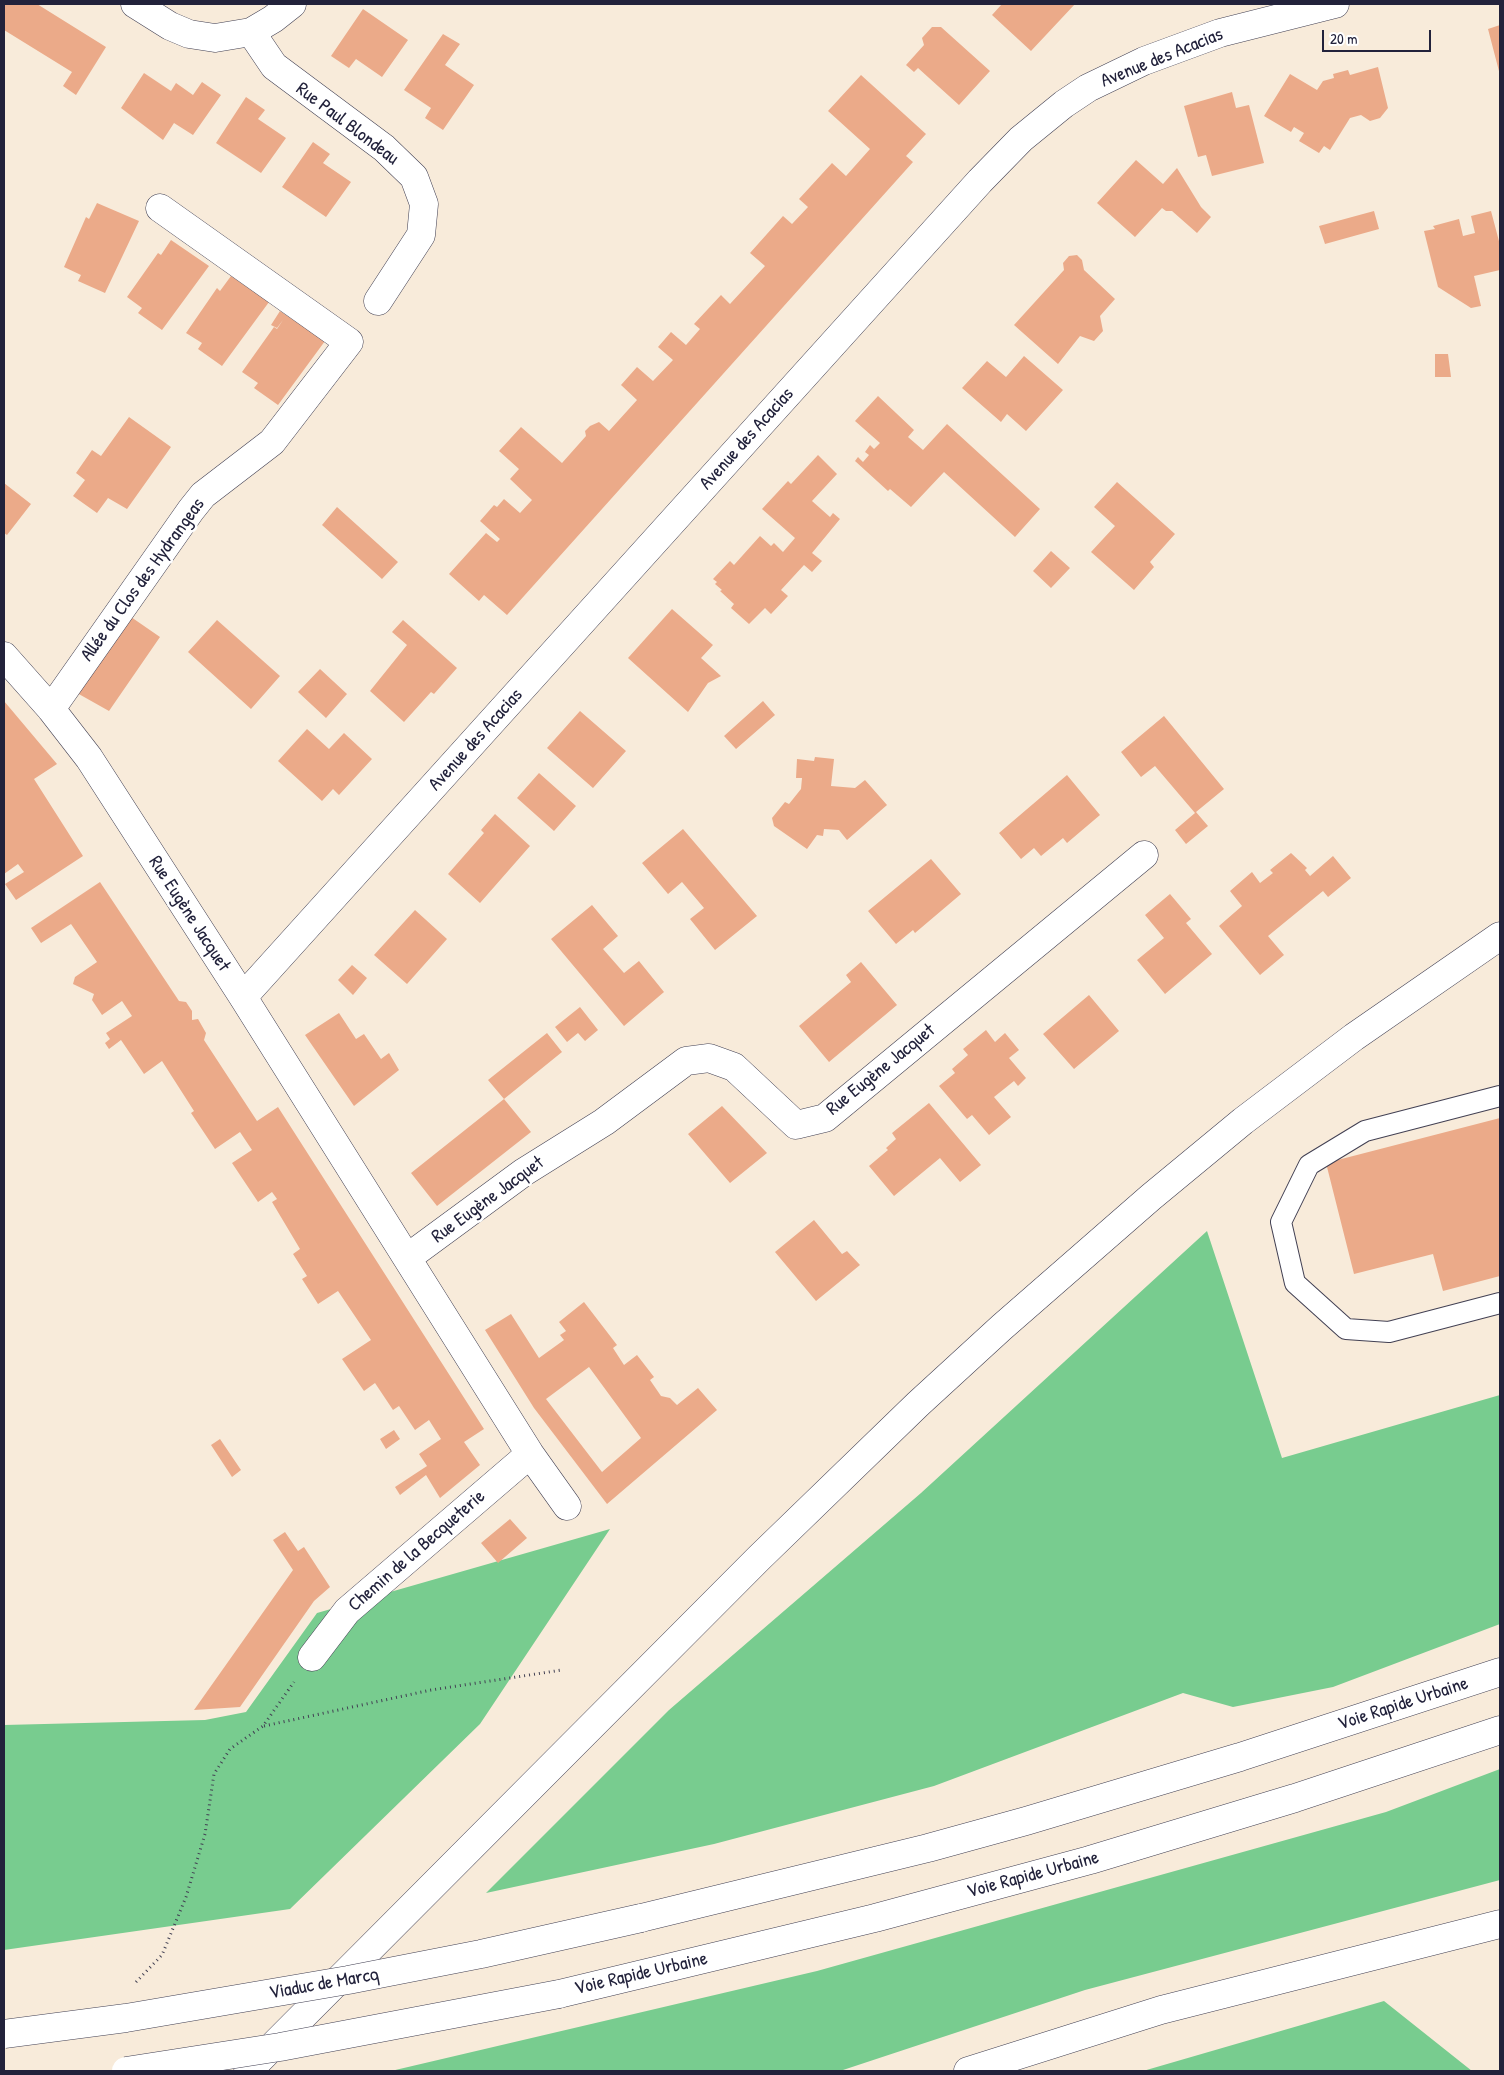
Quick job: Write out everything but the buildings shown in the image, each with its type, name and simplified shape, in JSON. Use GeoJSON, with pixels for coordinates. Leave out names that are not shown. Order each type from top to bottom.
{"type":"FeatureCollection","features":[{"type":"Feature","properties":{"kind":"main road"},"geometry":{"type":"LineString","coordinates":[[135,4],[170,26],[189,34],[214,38],[251,32],[273,19],[292,4]]}},
{"type":"Feature","properties":{"kind":"main road","name":"Avenue des Acacias"},"geometry":{"type":"LineString","coordinates":[[243,997],[996,163],[1021,139],[1064,104],[1088,88],[1144,61],[1220,33],[1335,4]]}},
{"type":"Feature","properties":{"kind":"main road","name":"Rue Paul Blondeau"},"geometry":{"type":"LineString","coordinates":[[251,32],[274,66],[384,148],[414,177],[424,204],[421,235],[378,301]]}},
{"type":"Feature","properties":{"kind":"main road","name":"Allée du Clos des Hydrangeas"},"geometry":{"type":"LineString","coordinates":[[51,709],[203,495],[272,442],[349,342],[160,208]]}},
{"type":"Feature","properties":{"kind":"main road","name":"Rue Eugène Jacquet"},"geometry":{"type":"LineString","coordinates":[[4,656],[51,709],[89,758],[243,997],[530,1454],[567,1506]]}},
{"type":"Feature","properties":{"kind":"main road","name":"Rue Eugène Jacquet"},"geometry":{"type":"LineString","coordinates":[[407,1258],[524,1172],[604,1122],[686,1061],[709,1058],[734,1067],[796,1125],[824,1118],[1144,855]]}},
{"type":"Feature","properties":{"kind":"main road"},"geometry":{"type":"LineString","coordinates":[[248,2071],[752,1565],[918,1404],[1002,1327],[1151,1197],[1243,1121],[1354,1037],[1500,936]]}},
{"type":"Feature","properties":{"kind":"main road","name":"Chemin de la Becqueterie"},"geometry":{"type":"LineString","coordinates":[[312,1657],[347,1611],[530,1454]]}},
{"type":"Feature","properties":{"kind":"main road","name":"Voie Rapide Urbaine"},"geometry":{"type":"LineString","coordinates":[[641,1918],[928,1848],[1017,1823],[1240,1757],[1500,1672]]}},
{"type":"Feature","properties":{"kind":"main road","name":"Voie Rapide Urbaine"},"geometry":{"type":"LineString","coordinates":[[126,2071],[290,2046],[559,1994],[849,1924],[1090,1860],[1295,1798],[1500,1730]]}},
{"type":"Feature","properties":{"kind":"main road","name":"Viaduc de Marcq"},"geometry":{"type":"LineString","coordinates":[[4,2034],[126,2018],[348,1980],[481,1954],[641,1918]]}},
{"type":"Feature","properties":{"kind":"main road"},"geometry":{"type":"LineString","coordinates":[[968,2071],[1161,2010],[1500,1924]]}},
{"type":"Feature","properties":{"kind":"lane"},"geometry":{"type":"LineString","coordinates":[[1500,1096],[1364,1131],[1309,1165],[1281,1222],[1295,1283],[1346,1329],[1389,1332],[1500,1303]]}},
{"type":"Feature","properties":{"kind":"path"},"geometry":{"type":"LineString","coordinates":[[135,1983],[162,1955],[186,1897],[205,1834],[214,1774],[230,1749],[263,1726],[312,1657]]}},
{"type":"Feature","properties":{"kind":"path"},"geometry":{"type":"LineString","coordinates":[[263,1726],[431,1690],[562,1670]]}},
{"type":"Feature","properties":{"kind":"green space"},"geometry":{"type":"Polygon","coordinates":[[[1207,1231],[1282,1458],[1500,1395],[1500,1624],[1333,1687],[1233,1707],[1183,1693],[934,1786],[714,1844],[486,1893],[669,1710],[921,1493],[1207,1231]]]}},
{"type":"Feature","properties":{"kind":"green space"},"geometry":{"type":"Polygon","coordinates":[[[610,1529],[480,1724],[290,1909],[4,1950],[4,1725],[205,1720],[246,1712],[317,1613],[610,1529]]]}},
{"type":"Feature","properties":{"kind":"green space"},"geometry":{"type":"Polygon","coordinates":[[[1500,1769],[1500,1880],[1085,1990],[840,2071],[391,2071],[817,1971],[1386,1812],[1500,1769]]]}},
{"type":"Feature","properties":{"kind":"green space"},"geometry":{"type":"Polygon","coordinates":[[[1384,2001],[1472,2071],[1143,2071],[1384,2001]]]}}]}
